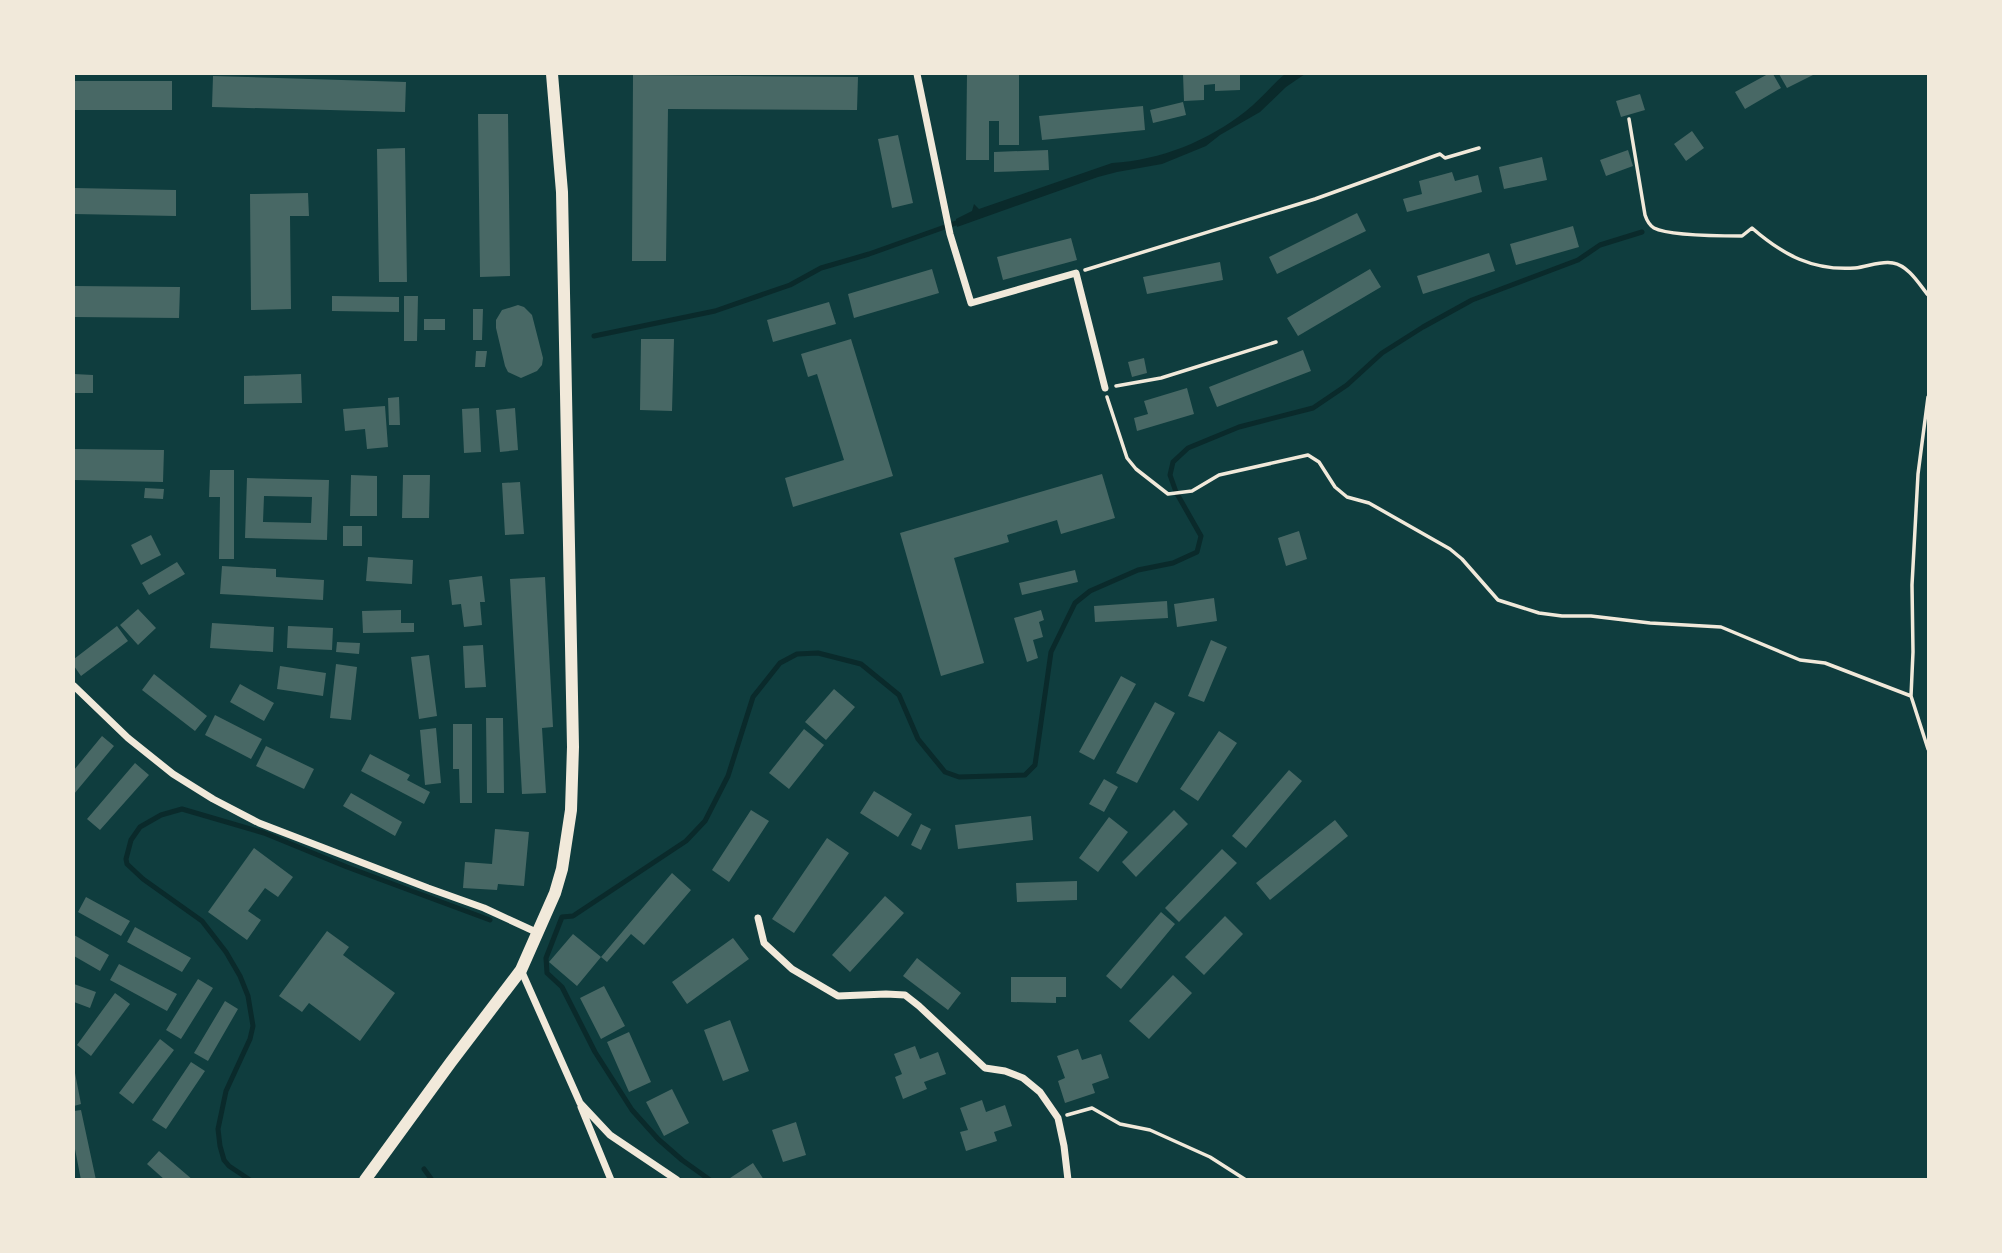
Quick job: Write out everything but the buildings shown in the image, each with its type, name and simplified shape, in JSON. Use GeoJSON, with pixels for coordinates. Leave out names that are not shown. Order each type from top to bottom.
{"type":"FeatureCollection","features":[{"type":"Feature","properties":{"kind":"street"},"geometry":{"type":"LineString","coordinates":[[365,1180],[521,970],[555,893],[562,869],[573,780],[562,192],[552,74]]}},
{"type":"Feature","properties":{"kind":"street"},"geometry":{"type":"LineString","coordinates":[[917,74],[950,234],[971,303],[1076,273],[1105,388]]}},
{"type":"Feature","properties":{"kind":"street"},"geometry":{"type":"LineString","coordinates":[[74,686],[128,738],[173,774],[212,799],[260,823],[484,908],[536,932]]}},
{"type":"Feature","properties":{"kind":"street"},"geometry":{"type":"LineString","coordinates":[[758,918],[764,943],[792,969],[838,996],[886,993],[905,995],[985,1068],[1005,1071],[1023,1078],[1040,1092],[1058,1118],[1068,1180]]}},
{"type":"Feature","properties":{"kind":"street"},"geometry":{"type":"LineString","coordinates":[[521,970],[611,1180]]}},
{"type":"Feature","properties":{"kind":"street"},"geometry":{"type":"LineString","coordinates":[[580,1104],[610,1135],[677,1180]]}},
{"type":"Feature","properties":{"kind":"path"},"geometry":{"type":"LineString","coordinates":[[1629,119],[1645,215],[1647,223],[1655,229],[1742,236],[1752,228],[1793,258],[1808,264],[1854,268],[1892,262],[1907,270],[1928,295]]}},
{"type":"Feature","properties":{"kind":"path"},"geometry":{"type":"LineString","coordinates":[[1076,273],[1315,199],[1440,154],[1445,158],[1479,148]]}},
{"type":"Feature","properties":{"kind":"path"},"geometry":{"type":"LineString","coordinates":[[1276,342],[1161,379],[1105,388],[1127,458],[1136,469],[1168,494],[1192,491],[1219,475],[1308,455],[1319,461],[1335,486],[1347,497],[1369,503],[1450,549],[1498,600],[1539,613],[1562,616],[1721,627],[1800,660],[1825,663],[1911,696]]}},
{"type":"Feature","properties":{"kind":"path"},"geometry":{"type":"LineString","coordinates":[[1928,397],[1918,474],[1912,585],[1911,696],[1928,749]]}},
{"type":"Feature","properties":{"kind":"path"},"geometry":{"type":"LineString","coordinates":[[1058,1118],[1092,1108],[1120,1124],[1150,1130],[1210,1157],[1246,1180]]}},
{"type":"Feature","properties":{"kind":"water"},"geometry":{"type":"Polygon","coordinates":[[[1285,74],[1305,74],[1286,87],[1260,112],[1206,146],[1162,164],[1098,177],[957,227],[956,219],[972,211],[974,204],[979,209],[1112,163],[1148,158],[1200,140],[1246,111],[1285,74]]]}},
{"type":"Feature","properties":{"kind":"waterway"},"geometry":{"type":"LineString","coordinates":[[594,336],[715,311],[790,285],[821,268],[956,223]]}},
{"type":"Feature","properties":{"kind":"waterway"},"geometry":{"type":"LineString","coordinates":[[710,1180],[658,1139],[632,1110],[595,1052],[562,987],[547,973],[546,958],[562,917],[573,916],[686,841],[705,821],[728,776],[753,697],[780,663],[797,654],[818,653],[861,664],[899,695],[918,739],[945,772],[959,777],[1025,775],[1035,765],[1051,652],[1075,603],[1090,591],[1138,570],[1173,563],[1197,552],[1201,536],[1176,492],[1170,475],[1173,462],[1188,448],[1239,427],[1313,408],[1347,385],[1382,353],[1472,300],[1578,260],[1600,245],[1642,232]]}},
{"type":"Feature","properties":{"kind":"waterway"},"geometry":{"type":"LineString","coordinates":[[250,1180],[224,1160],[218,1129],[226,1091],[250,1039],[253,1026],[248,996],[226,952],[202,921],[143,879],[127,864],[131,840],[140,827],[161,815],[182,809],[264,833],[490,920]]}},
{"type":"Feature","properties":{"kind":"waterway"},"geometry":{"type":"LineString","coordinates":[[424,1169],[432,1180]]}}]}
